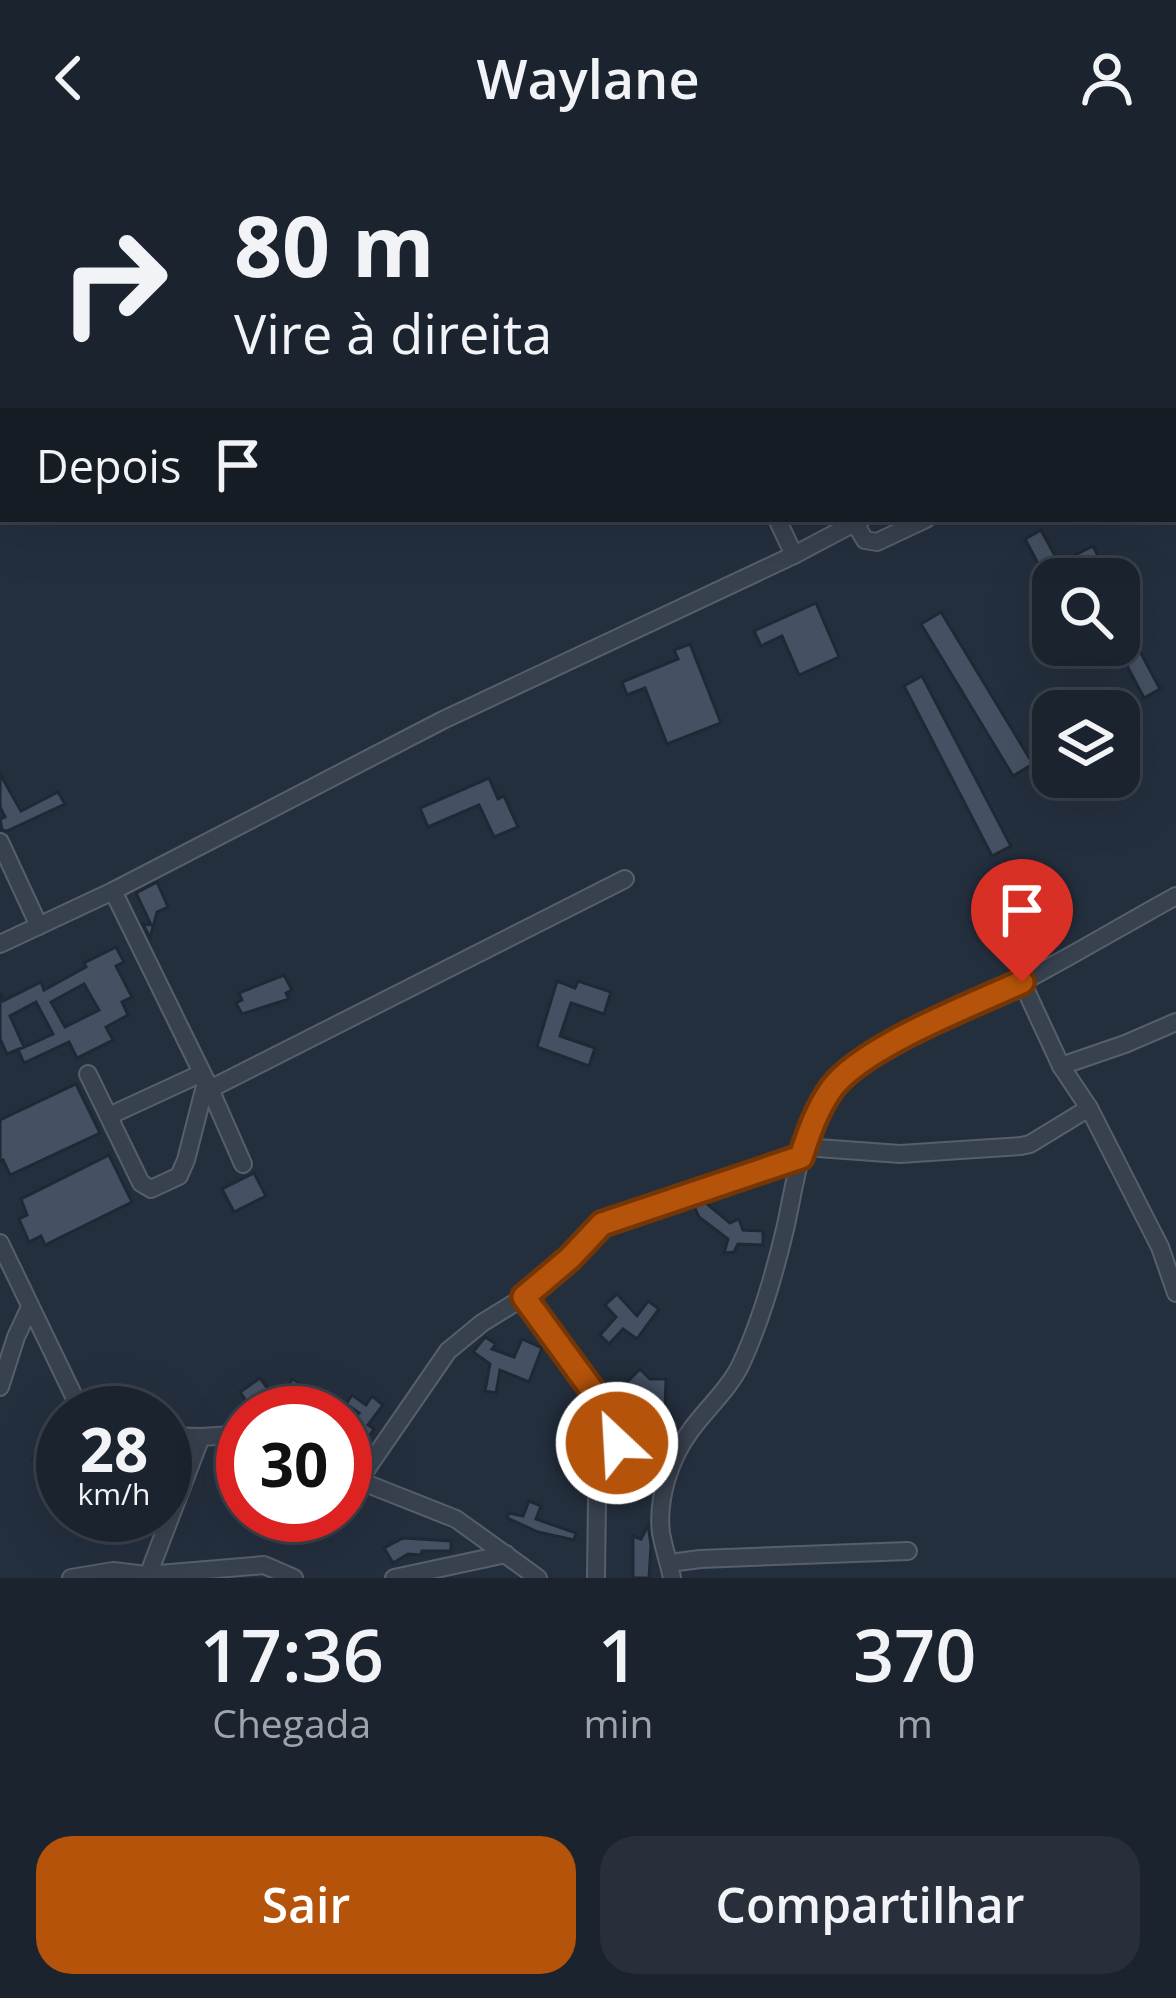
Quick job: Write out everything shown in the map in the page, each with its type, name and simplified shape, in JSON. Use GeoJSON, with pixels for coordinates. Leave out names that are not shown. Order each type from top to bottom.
{"type":"FeatureCollection","features":[{"type":"Feature","properties":{"kind":"street"},"geometry":{"type":"LineString","coordinates":[[778,522],[794,555]]}},
{"type":"Feature","properties":{"kind":"street"},"geometry":{"type":"LineString","coordinates":[[0,944],[113,891],[443,720],[856,522]]}},
{"type":"Feature","properties":{"kind":"street"},"geometry":{"type":"LineString","coordinates":[[858,522],[865,540],[877,542],[920,522]]}},
{"type":"Feature","properties":{"kind":"street"},"geometry":{"type":"LineString","coordinates":[[0,842],[39,926]]}},
{"type":"Feature","properties":{"kind":"street"},"geometry":{"type":"LineString","coordinates":[[111,1115],[206,1081],[625,879]]}},
{"type":"Feature","properties":{"kind":"street"},"geometry":{"type":"LineString","coordinates":[[113,891],[243,1164]]}},
{"type":"Feature","properties":{"kind":"street"},"geometry":{"type":"LineString","coordinates":[[908,1551],[700,1559],[671,1571],[661,1529],[671,1465],[688,1433],[739,1369],[781,1246],[803,1152],[818,1110],[835,1084],[858,1063],[1022,982],[1176,896]]}},
{"type":"Feature","properties":{"kind":"street"},"geometry":{"type":"LineString","coordinates":[[1022,982],[1061,1066],[1090,1108],[1160,1247],[1176,1293]]}},
{"type":"Feature","properties":{"kind":"street"},"geometry":{"type":"LineString","coordinates":[[1061,1066],[1176,1022]]}},
{"type":"Feature","properties":{"kind":"street"},"geometry":{"type":"LineString","coordinates":[[88,1074],[142,1183],[152,1190],[179,1176],[206,1081]]}},
{"type":"Feature","properties":{"kind":"street"},"geometry":{"type":"LineString","coordinates":[[372,1451],[448,1351],[524,1297],[602,1224],[803,1152],[900,1154],[1021,1146],[1090,1108]]}},
{"type":"Feature","properties":{"kind":"street"},"geometry":{"type":"LineString","coordinates":[[0,1243],[69,1386]]}},
{"type":"Feature","properties":{"kind":"street"},"geometry":{"type":"LineString","coordinates":[[524,1297],[619,1433],[597,1500],[596,1578]]}},
{"type":"Feature","properties":{"kind":"street"},"geometry":{"type":"LineString","coordinates":[[0,1387],[31,1307]]}},
{"type":"Feature","properties":{"kind":"street"},"geometry":{"type":"LineString","coordinates":[[192,1437],[216,1436]]}},
{"type":"Feature","properties":{"kind":"street"},"geometry":{"type":"LineString","coordinates":[[147,1576],[201,1437]]}},
{"type":"Feature","properties":{"kind":"street"},"geometry":{"type":"LineString","coordinates":[[372,1485],[456,1519],[538,1578]]}},
{"type":"Feature","properties":{"kind":"street"},"geometry":{"type":"LineString","coordinates":[[394,1578],[506,1554]]}},
{"type":"Feature","properties":{"kind":"street"},"geometry":{"type":"LineString","coordinates":[[70,1578],[113,1571],[147,1576],[264,1565],[294,1578]]}},
{"type":"Feature","properties":{"kind":"building"},"geometry":{"type":"Polygon","coordinates":[[[1041,530],[1056,558],[1035,558],[1025,539],[1041,530]]]}},
{"type":"Feature","properties":{"kind":"building"},"geometry":{"type":"Polygon","coordinates":[[[1093,546],[1099,558],[1069,558],[1093,546]]]}},
{"type":"Feature","properties":{"kind":"building"},"geometry":{"type":"Polygon","coordinates":[[[816,603],[839,657],[799,675],[782,636],[761,646],[754,631],[816,603]]]}},
{"type":"Feature","properties":{"kind":"building"},"geometry":{"type":"Polygon","coordinates":[[[941,612],[1032,765],[1013,776],[921,624],[941,612]]]}},
{"type":"Feature","properties":{"kind":"building"},"geometry":{"type":"Polygon","coordinates":[[[690,644],[721,723],[667,744],[645,688],[627,695],[622,682],[678,659],[674,650],[690,644]]]}},
{"type":"Feature","properties":{"kind":"building"},"geometry":{"type":"Polygon","coordinates":[[[1140,651],[1160,689],[1144,698],[1127,666],[1140,666],[1140,651]]]}},
{"type":"Feature","properties":{"kind":"building"},"geometry":{"type":"Polygon","coordinates":[[[922,676],[1011,846],[992,856],[904,686],[922,676]]]}},
{"type":"Feature","properties":{"kind":"building"},"geometry":{"type":"Polygon","coordinates":[[[0,774],[21,811],[58,792],[65,804],[2,830],[0,774]]]}},
{"type":"Feature","properties":{"kind":"building"},"geometry":{"type":"Polygon","coordinates":[[[489,778],[498,799],[504,796],[518,827],[494,837],[479,805],[428,827],[420,808],[489,778]]]}},
{"type":"Feature","properties":{"kind":"building"},"geometry":{"type":"Polygon","coordinates":[[[157,882],[168,907],[157,912],[150,938],[143,924],[151,925],[136,893],[157,882]]]}},
{"type":"Feature","properties":{"kind":"building"},"geometry":{"type":"Polygon","coordinates":[[[116,947],[124,962],[116,966],[132,997],[122,1002],[128,1015],[106,1027],[113,1040],[77,1058],[69,1042],[24,1063],[18,1050],[53,1034],[36,1002],[10,1016],[24,1047],[7,1054],[0,1039],[0,993],[3,1001],[41,982],[44,990],[86,967],[84,963],[116,947]],[[84,984],[51,1002],[65,1027],[99,1010],[84,984]]]}},
{"type":"Feature","properties":{"kind":"building"},"geometry":{"type":"Polygon","coordinates":[[[284,975],[292,990],[286,993],[289,999],[242,1014],[236,1003],[242,1000],[239,993],[284,975]]]}},
{"type":"Feature","properties":{"kind":"building"},"geometry":{"type":"Polygon","coordinates":[[[557,981],[575,988],[578,981],[611,992],[604,1014],[571,1003],[560,1036],[595,1048],[589,1066],[537,1047],[557,981]]]}},
{"type":"Feature","properties":{"kind":"building"},"geometry":{"type":"Polygon","coordinates":[[[76,1084],[100,1133],[10,1175],[0,1162],[0,1120],[76,1084]]]}},
{"type":"Feature","properties":{"kind":"building"},"geometry":{"type":"Polygon","coordinates":[[[109,1155],[132,1202],[45,1245],[41,1236],[29,1242],[19,1219],[27,1215],[21,1199],[109,1155]]]}},
{"type":"Feature","properties":{"kind":"building"},"geometry":{"type":"Polygon","coordinates":[[[254,1173],[266,1196],[234,1212],[222,1189],[254,1173]]]}},
{"type":"Feature","properties":{"kind":"building"},"geometry":{"type":"Polygon","coordinates":[[[706,1203],[730,1223],[739,1219],[743,1230],[763,1231],[763,1245],[738,1244],[734,1252],[724,1253],[728,1239],[699,1217],[694,1206],[706,1203]]]}},
{"type":"Feature","properties":{"kind":"building"},"geometry":{"type":"Polygon","coordinates":[[[617,1294],[637,1316],[648,1301],[659,1309],[637,1339],[623,1329],[609,1344],[600,1335],[616,1317],[605,1305],[617,1294]]]}},
{"type":"Feature","properties":{"kind":"building"},"geometry":{"type":"Polygon","coordinates":[[[485,1337],[496,1344],[492,1349],[514,1357],[522,1339],[542,1348],[529,1382],[500,1370],[496,1393],[485,1391],[490,1364],[473,1352],[485,1337]]]}},
{"type":"Feature","properties":{"kind":"building"},"geometry":{"type":"Polygon","coordinates":[[[640,1369],[650,1379],[666,1379],[665,1414],[653,1401],[648,1414],[630,1403],[636,1395],[625,1384],[640,1369]]]}},
{"type":"Feature","properties":{"kind":"building"},"geometry":{"type":"Polygon","coordinates":[[[372,1396],[383,1405],[372,1420],[372,1396]]]}},
{"type":"Feature","properties":{"kind":"building"},"geometry":{"type":"Polygon","coordinates":[[[641,1433],[657,1436],[648,1484],[633,1480],[642,1449],[638,1449],[641,1433]]]}},
{"type":"Feature","properties":{"kind":"building"},"geometry":{"type":"Polygon","coordinates":[[[529,1501],[541,1506],[536,1519],[576,1533],[574,1540],[538,1532],[507,1518],[509,1513],[523,1516],[529,1501]]]}},
{"type":"Feature","properties":{"kind":"building"},"geometry":{"type":"Polygon","coordinates":[[[648,1525],[649,1578],[633,1578],[633,1536],[641,1539],[648,1525]]]}},
{"type":"Feature","properties":{"kind":"building"},"geometry":{"type":"Polygon","coordinates":[[[403,1538],[451,1541],[451,1551],[422,1551],[393,1563],[384,1548],[403,1538]]]}},
{"type":"Feature","properties":{"kind":"route"},"geometry":{"type":"LineString","coordinates":[[617,1443],[614,1420],[524,1297],[602,1224],[801,1157],[818,1110],[835,1084],[858,1063],[1022,982]]}}]}
